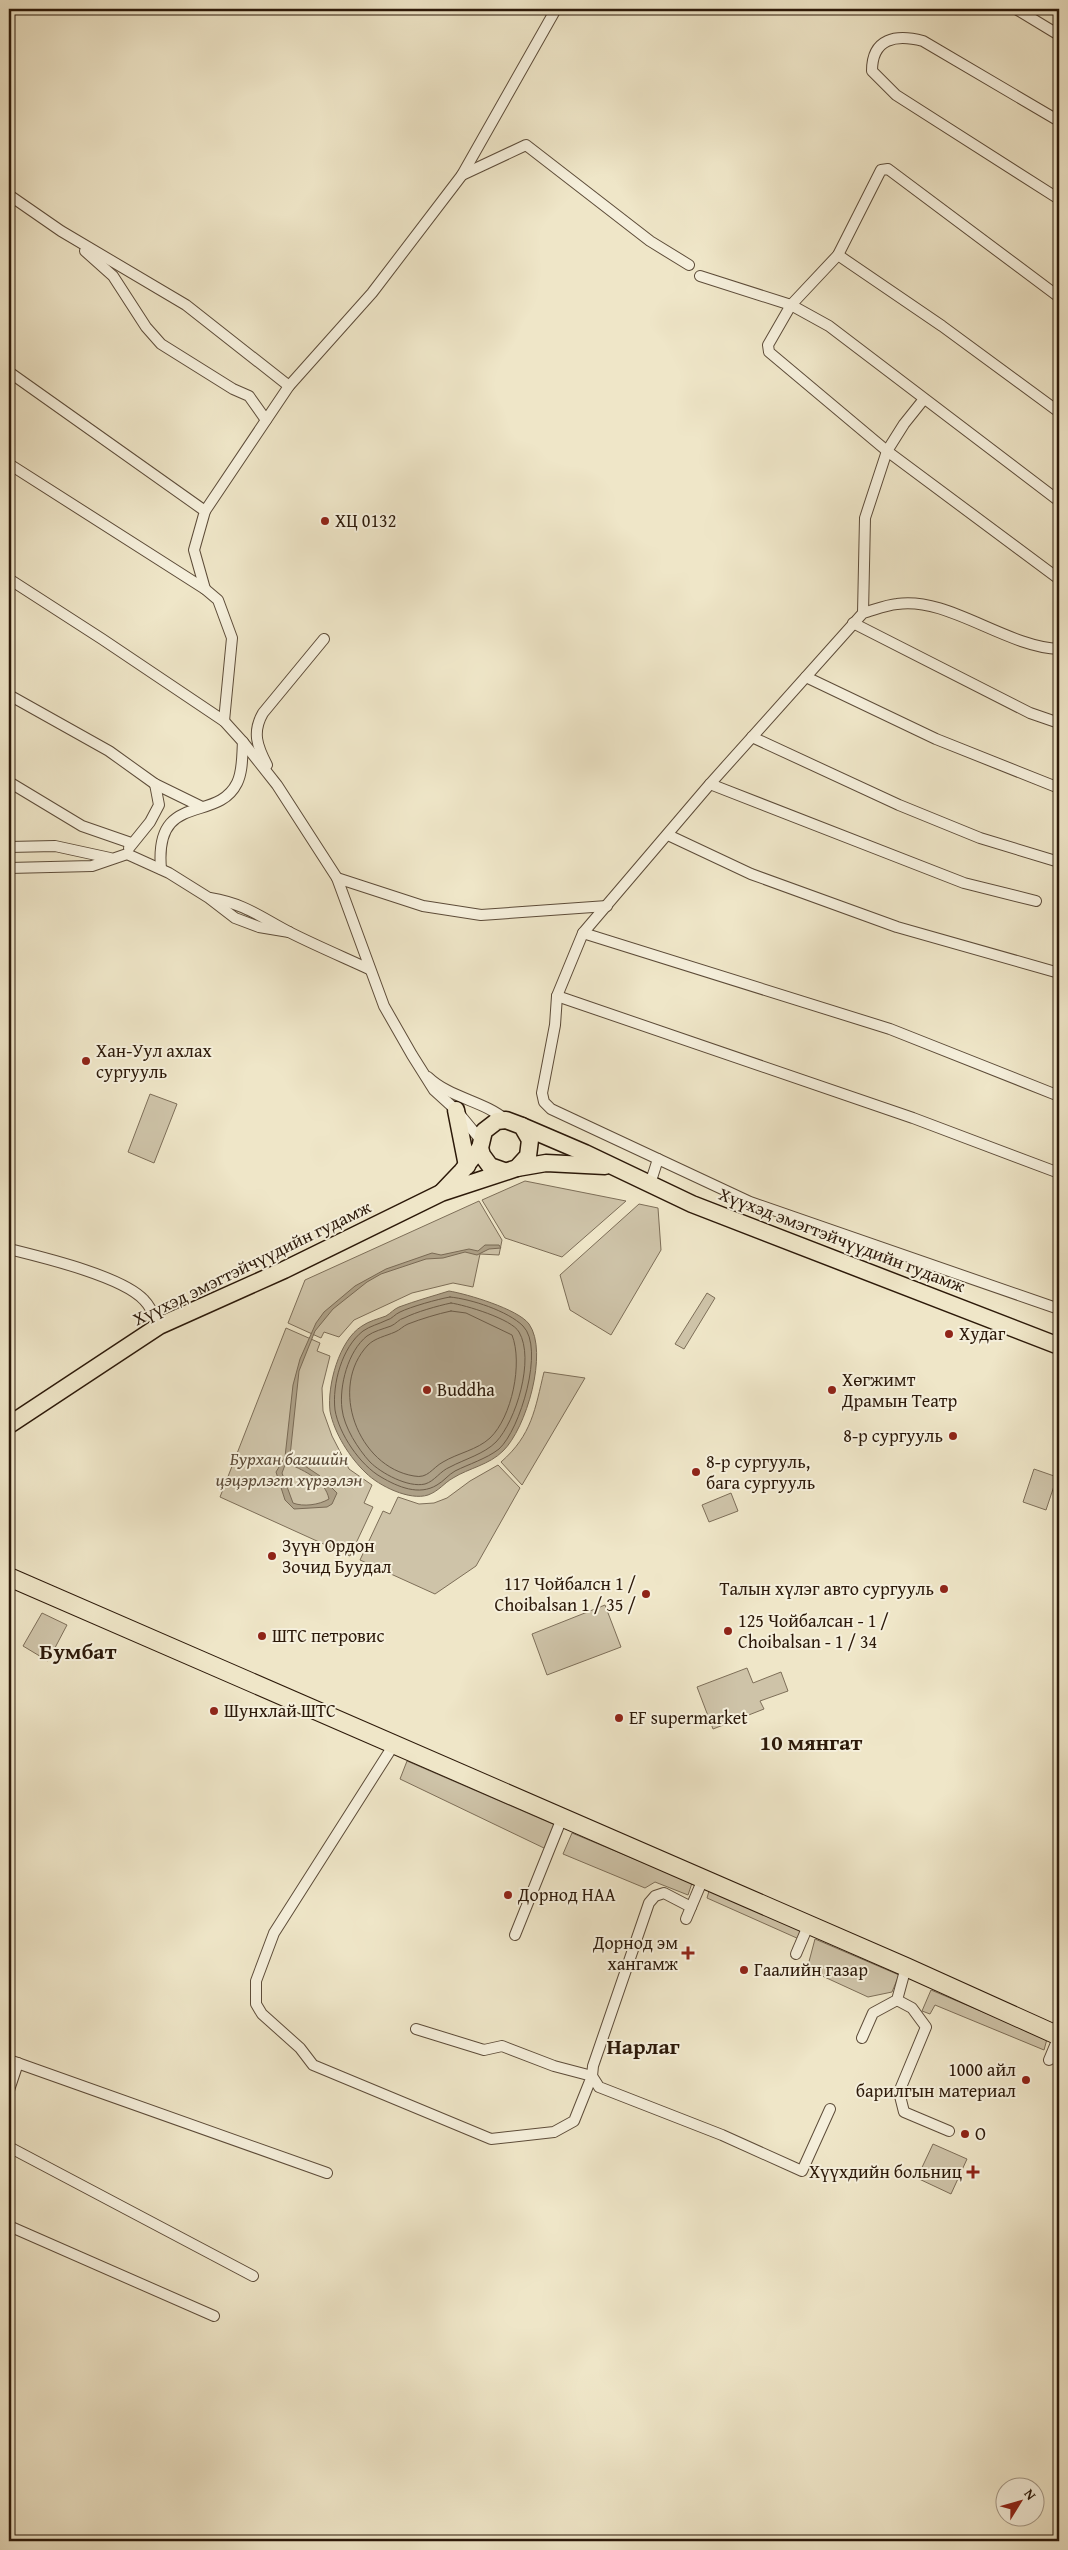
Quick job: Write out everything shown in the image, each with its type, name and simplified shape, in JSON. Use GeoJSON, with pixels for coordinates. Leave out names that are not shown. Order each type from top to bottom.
{"type":"FeatureCollection","features":[{"type":"Feature","properties":{"kind":"highway"},"geometry":{"type":"LineString","coordinates":[[9,1577],[393,1746],[906,1967],[1059,2036]]}},
{"type":"Feature","properties":{"kind":"main road"},"geometry":{"type":"LineString","coordinates":[[456,1110],[466,1166]]}},
{"type":"Feature","properties":{"kind":"main road","name":"Хүүхэд эмэгтэйчүүдийн гудамж"},"geometry":{"type":"LineString","coordinates":[[440,1193],[466,1166],[490,1125],[506,1120],[612,1166],[692,1204],[1059,1346]]}},
{"type":"Feature","properties":{"kind":"main road"},"geometry":{"type":"LineString","coordinates":[[480,1144],[482,1155],[490,1166],[511,1169],[528,1156],[530,1148],[527,1133],[522,1126]]}},
{"type":"Feature","properties":{"kind":"main road","name":"Хүүхэд эмэгтэйчүүдийн гудамж"},"geometry":{"type":"LineString","coordinates":[[9,1425],[159,1326],[284,1270],[440,1193],[511,1169],[546,1163],[612,1166]]}},
{"type":"Feature","properties":{"kind":"street"},"geometry":{"type":"LineString","coordinates":[[205,589],[194,550],[205,511],[289,386],[372,294],[462,175],[556,9]]}},
{"type":"Feature","properties":{"kind":"street"},"geometry":{"type":"LineString","coordinates":[[1016,9],[1059,35]]}},
{"type":"Feature","properties":{"kind":"street"},"geometry":{"type":"LineString","coordinates":[[1059,121],[923,41],[906,36],[894,37],[880,45],[872,60],[872,72],[896,95],[1059,199]]}},
{"type":"Feature","properties":{"kind":"street"},"geometry":{"type":"LineString","coordinates":[[462,175],[526,145],[650,241],[689,265]]}},
{"type":"Feature","properties":{"kind":"street"},"geometry":{"type":"LineString","coordinates":[[1059,297],[888,169],[881,170],[838,255],[792,305],[768,345],[769,352],[887,451],[1059,579]]}},
{"type":"Feature","properties":{"kind":"street"},"geometry":{"type":"LineString","coordinates":[[9,195],[61,231],[186,305],[289,386]]}},
{"type":"Feature","properties":{"kind":"street"},"geometry":{"type":"LineString","coordinates":[[61,231],[112,276],[146,327],[161,344],[232,389],[249,396],[266,420]]}},
{"type":"Feature","properties":{"kind":"street"},"geometry":{"type":"LineString","coordinates":[[838,255],[942,326],[1059,412]]}},
{"type":"Feature","properties":{"kind":"street"},"geometry":{"type":"LineString","coordinates":[[700,276],[792,305],[829,326],[1059,501]]}},
{"type":"Feature","properties":{"kind":"street"},"geometry":{"type":"LineString","coordinates":[[9,372],[205,511]]}},
{"type":"Feature","properties":{"kind":"street"},"geometry":{"type":"LineString","coordinates":[[863,613],[865,518],[887,451],[904,424],[924,399]]}},
{"type":"Feature","properties":{"kind":"street"},"geometry":{"type":"LineString","coordinates":[[9,464],[205,589],[218,600],[232,638],[224,721]]}},
{"type":"Feature","properties":{"kind":"street"},"geometry":{"type":"LineString","coordinates":[[9,579],[224,721],[244,742],[277,786],[337,878],[369,970],[384,1006],[421,1070],[434,1090],[456,1110],[480,1144]]}},
{"type":"Feature","properties":{"kind":"street"},"geometry":{"type":"LineString","coordinates":[[1059,649],[1047,649],[1016,640],[937,607],[898,603],[863,613],[710,784],[583,933],[556,996],[555,1025],[542,1093],[544,1102],[551,1109],[750,1202],[1059,1309]]}},
{"type":"Feature","properties":{"kind":"street"},"geometry":{"type":"LineString","coordinates":[[853,623],[1030,713],[1059,723]]}},
{"type":"Feature","properties":{"kind":"street"},"geometry":{"type":"LineString","coordinates":[[277,786],[258,748],[255,734],[257,723],[324,639]]}},
{"type":"Feature","properties":{"kind":"street"},"geometry":{"type":"LineString","coordinates":[[806,677],[936,740],[1059,788]]}},
{"type":"Feature","properties":{"kind":"street"},"geometry":{"type":"LineString","coordinates":[[9,695],[109,751],[155,784],[202,807]]}},
{"type":"Feature","properties":{"kind":"street"},"geometry":{"type":"LineString","coordinates":[[752,737],[899,805],[980,838],[1059,862]]}},
{"type":"Feature","properties":{"kind":"street"},"geometry":{"type":"LineString","coordinates":[[161,869],[159,847],[164,831],[187,812],[226,797],[237,784],[244,742]]}},
{"type":"Feature","properties":{"kind":"street"},"geometry":{"type":"LineString","coordinates":[[9,782],[82,826],[131,843]]}},
{"type":"Feature","properties":{"kind":"street"},"geometry":{"type":"LineString","coordinates":[[127,854],[131,843],[150,822],[159,805],[155,784]]}},
{"type":"Feature","properties":{"kind":"street"},"geometry":{"type":"LineString","coordinates":[[710,784],[964,883],[1036,901]]}},
{"type":"Feature","properties":{"kind":"street"},"geometry":{"type":"LineString","coordinates":[[150,822],[164,831]]}},
{"type":"Feature","properties":{"kind":"street"},"geometry":{"type":"LineString","coordinates":[[668,835],[751,874],[897,927],[1059,973]]}},
{"type":"Feature","properties":{"kind":"street"},"geometry":{"type":"LineString","coordinates":[[9,847],[56,846],[110,858]]}},
{"type":"Feature","properties":{"kind":"street"},"geometry":{"type":"LineString","coordinates":[[9,868],[92,866],[110,858],[127,854],[161,869],[209,898],[233,902],[255,911],[289,932],[369,970]]}},
{"type":"Feature","properties":{"kind":"street"},"geometry":{"type":"LineString","coordinates":[[337,878],[423,906],[481,915],[607,906]]}},
{"type":"Feature","properties":{"kind":"street"},"geometry":{"type":"LineString","coordinates":[[583,933],[890,1030],[1059,1096]]}},
{"type":"Feature","properties":{"kind":"street"},"geometry":{"type":"LineString","coordinates":[[556,996],[913,1118],[1059,1173]]}},
{"type":"Feature","properties":{"kind":"street"},"geometry":{"type":"LineString","coordinates":[[421,1070],[438,1084],[498,1113],[506,1120]]}},
{"type":"Feature","properties":{"kind":"street"},"geometry":{"type":"LineString","coordinates":[[650,1184],[658,1159]]}},
{"type":"Feature","properties":{"kind":"street"},"geometry":{"type":"LineString","coordinates":[[9,1249],[75,1266],[128,1289],[143,1298],[159,1326]]}},
{"type":"Feature","properties":{"kind":"street"},"geometry":{"type":"LineString","coordinates":[[393,1746],[274,1933],[256,1981],[256,2004],[262,2014],[300,2048],[313,2065],[491,2139],[554,2132],[574,2121],[592,2076],[593,2066],[616,1993],[649,1903],[655,1896],[664,1894],[691,1907]]}},
{"type":"Feature","properties":{"kind":"street"},"geometry":{"type":"LineString","coordinates":[[515,1934],[562,1818]]}},
{"type":"Feature","properties":{"kind":"street"},"geometry":{"type":"LineString","coordinates":[[686,1919],[703,1880]]}},
{"type":"Feature","properties":{"kind":"street"},"geometry":{"type":"LineString","coordinates":[[796,1954],[808,1926]]}},
{"type":"Feature","properties":{"kind":"street"},"geometry":{"type":"LineString","coordinates":[[862,2038],[873,2013],[897,2000],[906,1967]]}},
{"type":"Feature","properties":{"kind":"street"},"geometry":{"type":"LineString","coordinates":[[897,2000],[912,2008],[926,2027],[899,2092],[904,2112],[949,2131]]}},
{"type":"Feature","properties":{"kind":"street"},"geometry":{"type":"LineString","coordinates":[[416,2028],[484,2050],[502,2046],[554,2066],[592,2076],[599,2087],[722,2135],[802,2171],[830,2109]]}},
{"type":"Feature","properties":{"kind":"street"},"geometry":{"type":"LineString","coordinates":[[1049,2060],[1059,2036]]}},
{"type":"Feature","properties":{"kind":"street"},"geometry":{"type":"LineString","coordinates":[[9,2090],[13,2061],[327,2173]]}},
{"type":"Feature","properties":{"kind":"street"},"geometry":{"type":"LineString","coordinates":[[9,2146],[254,2276]]}},
{"type":"Feature","properties":{"kind":"street"},"geometry":{"type":"LineString","coordinates":[[9,2226],[214,2316]]}},
{"type":"Feature","properties":{"kind":"green space"},"geometry":{"type":"Polygon","coordinates":[[[150,1094],[177,1104],[154,1163],[128,1152],[150,1094]]]}},
{"type":"Feature","properties":{"kind":"green space"},"geometry":{"type":"Polygon","coordinates":[[[525,1181],[626,1201],[562,1257],[505,1238],[482,1200],[525,1181]]]}},
{"type":"Feature","properties":{"kind":"green space"},"geometry":{"type":"Polygon","coordinates":[[[479,1201],[502,1240],[499,1255],[480,1254],[473,1287],[453,1283],[412,1293],[354,1320],[339,1337],[324,1332],[321,1338],[288,1323],[305,1280],[479,1201]]]}},
{"type":"Feature","properties":{"kind":"green space"},"geometry":{"type":"Polygon","coordinates":[[[639,1204],[658,1208],[661,1250],[611,1335],[570,1310],[560,1275],[639,1204]]]}},
{"type":"Feature","properties":{"kind":"green space"},"geometry":{"type":"Polygon","coordinates":[[[707,1293],[715,1298],[684,1349],[675,1344],[707,1293]]]}},
{"type":"Feature","properties":{"kind":"green space","name":"Бурхан багшийн цэцэрлэгт хүрээлэн"},"geometry":{"type":"Polygon","coordinates":[[[286,1328],[320,1343],[317,1351],[330,1356],[322,1388],[323,1411],[332,1436],[349,1469],[372,1485],[364,1503],[373,1507],[350,1556],[220,1497],[286,1328]]]}},
{"type":"Feature","properties":{"kind":"green space"},"geometry":{"type":"Polygon","coordinates":[[[544,1372],[585,1378],[522,1485],[501,1462],[520,1442],[531,1421],[544,1372]]]}},
{"type":"Feature","properties":{"kind":"green space","name":"Бурхан багшийн цэцэрлэгт хүрээлэн"},"geometry":{"type":"Polygon","coordinates":[[[498,1465],[520,1488],[476,1566],[435,1594],[360,1560],[383,1511],[390,1514],[398,1497],[419,1504],[434,1503],[447,1498],[470,1481],[498,1465]]]}},
{"type":"Feature","properties":{"kind":"green space"},"geometry":{"type":"Polygon","coordinates":[[[1034,1469],[1057,1477],[1046,1510],[1023,1502],[1034,1469]]]}},
{"type":"Feature","properties":{"kind":"green space"},"geometry":{"type":"Polygon","coordinates":[[[731,1493],[738,1511],[709,1522],[702,1505],[731,1493]]]}},
{"type":"Feature","properties":{"kind":"green space"},"geometry":{"type":"Polygon","coordinates":[[[605,1605],[621,1647],[547,1675],[532,1634],[605,1605]]]}},
{"type":"Feature","properties":{"kind":"green space"},"geometry":{"type":"Polygon","coordinates":[[[42,1613],[67,1625],[48,1661],[23,1646],[42,1613]]]}},
{"type":"Feature","properties":{"kind":"green space"},"geometry":{"type":"Polygon","coordinates":[[[747,1668],[753,1683],[781,1672],[788,1691],[760,1701],[764,1709],[713,1729],[697,1687],[747,1668]]]}},
{"type":"Feature","properties":{"kind":"green space"},"geometry":{"type":"Polygon","coordinates":[[[407,1761],[555,1825],[546,1849],[400,1779],[407,1761]]]}},
{"type":"Feature","properties":{"kind":"green space"},"geometry":{"type":"Polygon","coordinates":[[[572,1833],[692,1883],[688,1895],[655,1882],[645,1888],[563,1854],[572,1833]]]}},
{"type":"Feature","properties":{"kind":"green space"},"geometry":{"type":"Polygon","coordinates":[[[709,1891],[802,1931],[799,1939],[707,1898],[709,1891]]]}},
{"type":"Feature","properties":{"kind":"green space"},"geometry":{"type":"Polygon","coordinates":[[[815,1939],[899,1975],[892,1992],[868,1997],[807,1969],[815,1939]]]}},
{"type":"Feature","properties":{"kind":"green space"},"geometry":{"type":"Polygon","coordinates":[[[931,1990],[1047,2039],[1044,2050],[935,2005],[930,2014],[922,2011],[931,1990]]]}},
{"type":"Feature","properties":{"kind":"green space"},"geometry":{"type":"Polygon","coordinates":[[[933,2144],[967,2159],[951,2194],[917,2178],[933,2144]]]}},
{"type":"Feature","properties":{"kind":"water"},"geometry":{"type":"Polygon","coordinates":[[[485,1245],[499,1245],[501,1248],[489,1249],[477,1255],[465,1252],[443,1258],[426,1259],[381,1274],[367,1282],[333,1309],[315,1331],[299,1371],[290,1456],[320,1476],[337,1493],[332,1504],[327,1507],[294,1509],[285,1500],[276,1472],[285,1457],[293,1385],[300,1359],[316,1323],[324,1312],[355,1286],[386,1269],[432,1253],[441,1255],[469,1249],[478,1251],[485,1245]],[[289,1464],[285,1465],[282,1473],[293,1503],[311,1505],[329,1499],[327,1492],[319,1481],[308,1473],[289,1464]]]}},
{"type":"Feature","properties":{"kind":"water"},"geometry":{"type":"Polygon","coordinates":[[[449,1291],[492,1303],[523,1318],[529,1324],[535,1337],[537,1353],[536,1371],[527,1409],[520,1426],[503,1451],[492,1460],[453,1478],[428,1495],[413,1496],[395,1491],[379,1483],[354,1460],[343,1445],[335,1428],[330,1411],[330,1389],[341,1352],[354,1333],[365,1324],[386,1316],[399,1307],[449,1291]]]}},
{"type":"Feature","properties":{"kind":"place","name":"ХЦ 0132"},"geometry":{"type":"Point","coordinates":[325,521]}},
{"type":"Feature","properties":{"kind":"place","name":"Хан-Уул ахлах сургууль"},"geometry":{"type":"Point","coordinates":[86,1061]}},
{"type":"Feature","properties":{"kind":"place","name":"Худаг"},"geometry":{"type":"Point","coordinates":[949,1334]}},
{"type":"Feature","properties":{"kind":"place","name":"Buddha"},"geometry":{"type":"Point","coordinates":[427,1390]}},
{"type":"Feature","properties":{"kind":"place","name":"Хөгжимт Драмын Театр"},"geometry":{"type":"Point","coordinates":[832,1390]}},
{"type":"Feature","properties":{"kind":"place","name":"8-р сургууль"},"geometry":{"type":"Point","coordinates":[953,1436]}},
{"type":"Feature","properties":{"kind":"place","name":"8-р сургууль, бага сургууль"},"geometry":{"type":"Point","coordinates":[696,1472]}},
{"type":"Feature","properties":{"kind":"place","name":"Зүүн Ордон Зочид Буудал"},"geometry":{"type":"Point","coordinates":[272,1556]}},
{"type":"Feature","properties":{"kind":"place","name":"Талын хүлэг авто сургууль"},"geometry":{"type":"Point","coordinates":[944,1589]}},
{"type":"Feature","properties":{"kind":"place","name":"117 Чойбалсн 1 / Choibalsan 1 / 35 /"},"geometry":{"type":"Point","coordinates":[646,1594]}},
{"type":"Feature","properties":{"kind":"place","name":"125 Чойбалсан - 1 / Choibalsan - 1 / 34"},"geometry":{"type":"Point","coordinates":[728,1631]}},
{"type":"Feature","properties":{"kind":"place","name":"ШТС петровис"},"geometry":{"type":"Point","coordinates":[262,1636]}},
{"type":"Feature","properties":{"kind":"place","name":"Шунхлай ШТС"},"geometry":{"type":"Point","coordinates":[214,1711]}},
{"type":"Feature","properties":{"kind":"place","name":"EF supermarket"},"geometry":{"type":"Point","coordinates":[619,1718]}},
{"type":"Feature","properties":{"kind":"place","name":"Дорнод НАА"},"geometry":{"type":"Point","coordinates":[508,1895]}},
{"type":"Feature","properties":{"kind":"place","name":"Дорнод эм хангамж"},"geometry":{"type":"Point","coordinates":[688,1953]}},
{"type":"Feature","properties":{"kind":"place","name":"Гаалийн газар"},"geometry":{"type":"Point","coordinates":[744,1970]}},
{"type":"Feature","properties":{"kind":"place","name":"1000 айл барилгын материал"},"geometry":{"type":"Point","coordinates":[1026,2080]}},
{"type":"Feature","properties":{"kind":"place","name":"O"},"geometry":{"type":"Point","coordinates":[965,2134]}},
{"type":"Feature","properties":{"kind":"place","name":"Хүүхдийн больниц"},"geometry":{"type":"Point","coordinates":[973,2172]}},
{"type":"Feature","properties":{"kind":"district","name":"Бумбат"},"geometry":{"type":"Point","coordinates":[78,1651]}},
{"type":"Feature","properties":{"kind":"district","name":"10 мянгат"},"geometry":{"type":"Point","coordinates":[811,1742]}},
{"type":"Feature","properties":{"kind":"district","name":"Нарлаг"},"geometry":{"type":"Point","coordinates":[643,2046]}}]}
